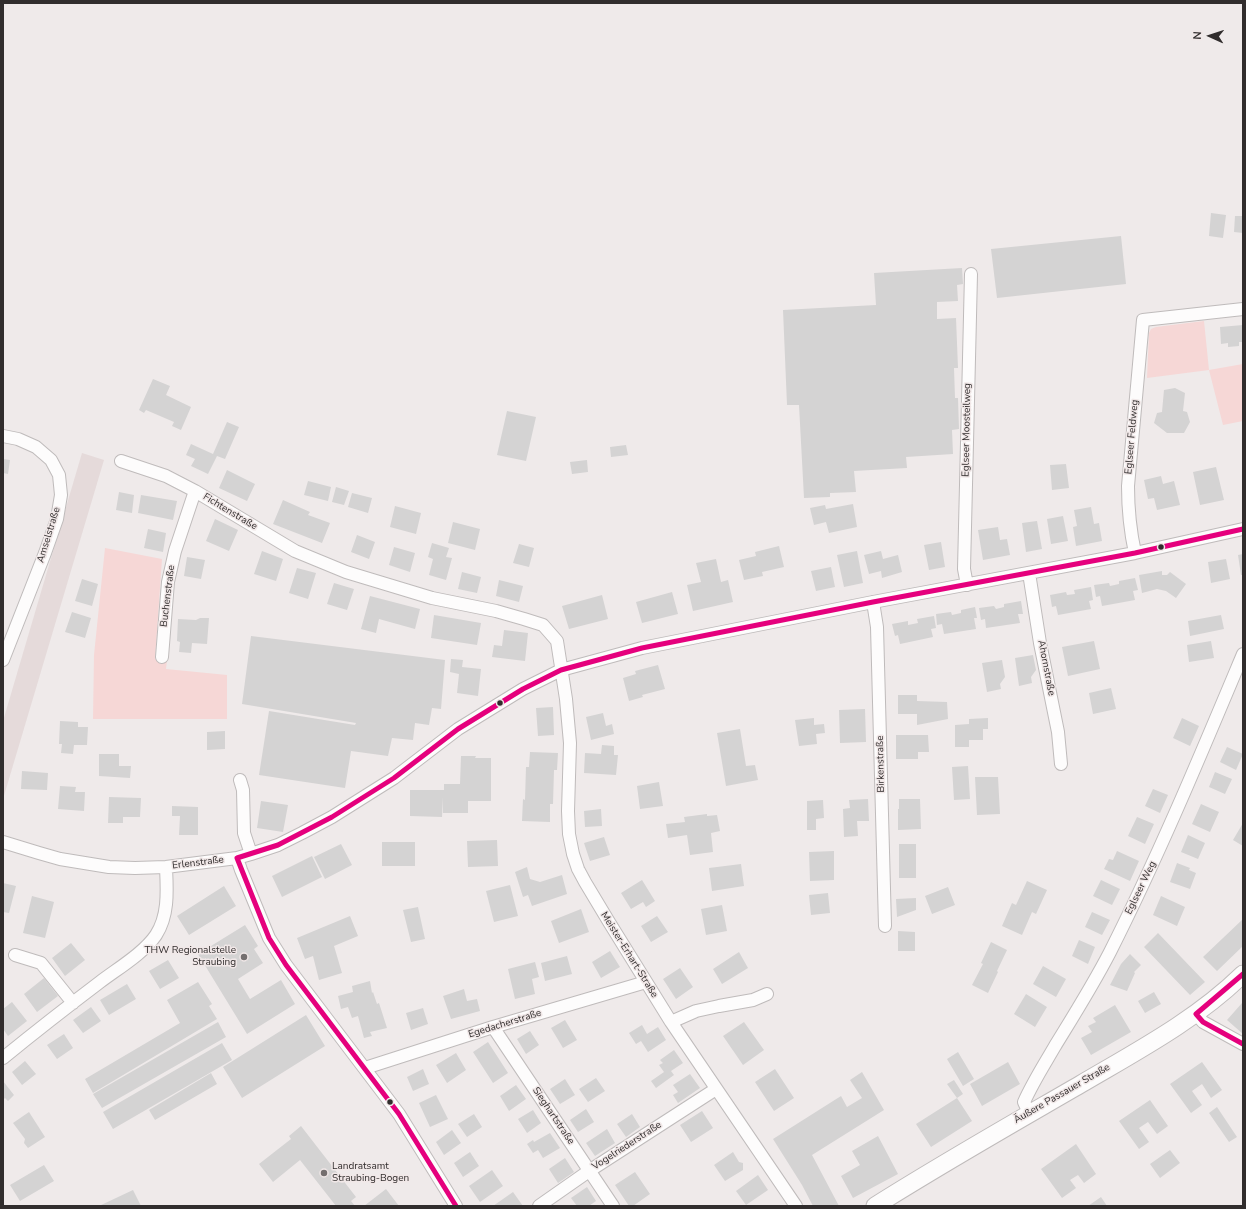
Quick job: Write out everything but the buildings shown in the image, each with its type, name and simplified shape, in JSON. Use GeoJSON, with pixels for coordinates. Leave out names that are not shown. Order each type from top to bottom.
{"type":"FeatureCollection","features":[{"type":"Feature","properties":{"kind":"main road","name":"Äußere Passauer Straße"},"geometry":{"type":"LineString","coordinates":[[875,1206],[931,1171],[1148,1045],[1196,1014],[1243,974]]}},
{"type":"Feature","properties":{"kind":"street","name":"Eglseer Moosteilweg"},"geometry":{"type":"LineString","coordinates":[[967,585],[964,569],[971,274]]}},
{"type":"Feature","properties":{"kind":"street","name":"Eglseer Feldweg"},"geometry":{"type":"LineString","coordinates":[[1135,553],[1130,530],[1128,486],[1143,320],[1243,309]]}},
{"type":"Feature","properties":{"kind":"street","name":"Amselstraße"},"geometry":{"type":"LineString","coordinates":[[3,436],[18,439],[36,447],[50,460],[59,475],[61,495],[56,518],[45,553],[3,660]]}},
{"type":"Feature","properties":{"kind":"street","name":"Fichtenstraße"},"geometry":{"type":"LineString","coordinates":[[121,462],[166,476],[195,491],[295,551],[346,572],[432,598],[524,618],[543,626],[557,641],[561,670]]}},
{"type":"Feature","properties":{"kind":"street","name":"Buchenstraße"},"geometry":{"type":"LineString","coordinates":[[162,657],[168,582],[175,551],[195,491]]}},
{"type":"Feature","properties":{"kind":"street","name":"Erlenstraße"},"geometry":{"type":"LineString","coordinates":[[3,842],[60,859],[109,867],[166,867],[237,858],[278,845],[337,814],[394,778],[458,729],[523,689],[561,670],[642,648],[873,602],[1135,553],[1243,529]]}},
{"type":"Feature","properties":{"kind":"street","name":"Ahornstraße"},"geometry":{"type":"LineString","coordinates":[[1029,573],[1040,643],[1058,732],[1061,764]]}},
{"type":"Feature","properties":{"kind":"street","name":"Birkenstraße"},"geometry":{"type":"LineString","coordinates":[[873,602],[877,627],[885,926]]}},
{"type":"Feature","properties":{"kind":"street","name":"Eglseer Weg"},"geometry":{"type":"LineString","coordinates":[[1029,1114],[1024,1102],[1033,1082],[1110,953],[1155,859],[1243,654]]}},
{"type":"Feature","properties":{"kind":"street","name":"Meister-Erhart-Straße"},"geometry":{"type":"LineString","coordinates":[[561,670],[566,699],[570,743],[568,811],[569,834],[573,854],[585,882],[671,1022],[796,1206]]}},
{"type":"Feature","properties":{"kind":"street"},"geometry":{"type":"LineString","coordinates":[[240,780],[243,790],[244,833],[251,854]]}},
{"type":"Feature","properties":{"kind":"street"},"geometry":{"type":"LineString","coordinates":[[237,858],[240,870],[269,938],[281,958],[399,1114],[456,1206]]}},
{"type":"Feature","properties":{"kind":"street","name":"Erlenstraße"},"geometry":{"type":"LineString","coordinates":[[3,1058],[143,949],[156,935],[164,915],[167,898],[166,867]]}},
{"type":"Feature","properties":{"kind":"street"},"geometry":{"type":"LineString","coordinates":[[15,955],[41,963],[73,1003]]}},
{"type":"Feature","properties":{"kind":"street","name":"Egedacherstraße"},"geometry":{"type":"LineString","coordinates":[[365,1068],[493,1027],[646,982]]}},
{"type":"Feature","properties":{"kind":"street"},"geometry":{"type":"LineString","coordinates":[[671,1022],[696,1011],[753,1000],[767,994]]}},
{"type":"Feature","properties":{"kind":"street"},"geometry":{"type":"LineString","coordinates":[[1196,1014],[1203,1022],[1243,1044]]}},
{"type":"Feature","properties":{"kind":"street","name":"Sieghartstraße"},"geometry":{"type":"LineString","coordinates":[[493,1027],[613,1206]]}},
{"type":"Feature","properties":{"kind":"street","name":"Vogelriederstraße"},"geometry":{"type":"LineString","coordinates":[[539,1206],[589,1171],[716,1089]]}},
{"type":"Feature","properties":{"kind":"shaded area"},"geometry":{"type":"Polygon","coordinates":[[[1204,321],[1209,370],[1147,378],[1149,333],[1151,329],[1156,327],[1204,321]]]}},
{"type":"Feature","properties":{"kind":"shaded area"},"geometry":{"type":"Polygon","coordinates":[[[1243,364],[1243,421],[1223,425],[1209,370],[1243,364]]]}},
{"type":"Feature","properties":{"kind":"shaded area"},"geometry":{"type":"Polygon","coordinates":[[[82,453],[104,460],[3,799],[3,721],[82,453]]]}},
{"type":"Feature","properties":{"kind":"shaded area"},"geometry":{"type":"Polygon","coordinates":[[[105,548],[162,559],[155,659],[167,660],[166,669],[227,675],[227,719],[93,719],[94,655],[105,548]]]}},
{"type":"Feature","properties":{"kind":"transit line"},"geometry":{"type":"LineString","coordinates":[[456,1206],[399,1114],[286,965],[269,938],[237,858],[278,845],[332,817],[394,778],[458,729],[523,689],[561,670],[642,648],[873,602],[1135,553],[1243,529]]}},
{"type":"Feature","properties":{"kind":"transit line"},"geometry":{"type":"LineString","coordinates":[[1243,974],[1196,1014],[1203,1022],[1243,1044]]}},
{"type":"Feature","properties":{"kind":"place","name":"THW Regionalstelle Straubing"},"geometry":{"type":"Point","coordinates":[244,957]}},
{"type":"Feature","properties":{"kind":"place","name":"Landratsamt Straubing-Bogen"},"geometry":{"type":"Point","coordinates":[324,1173]}}]}
